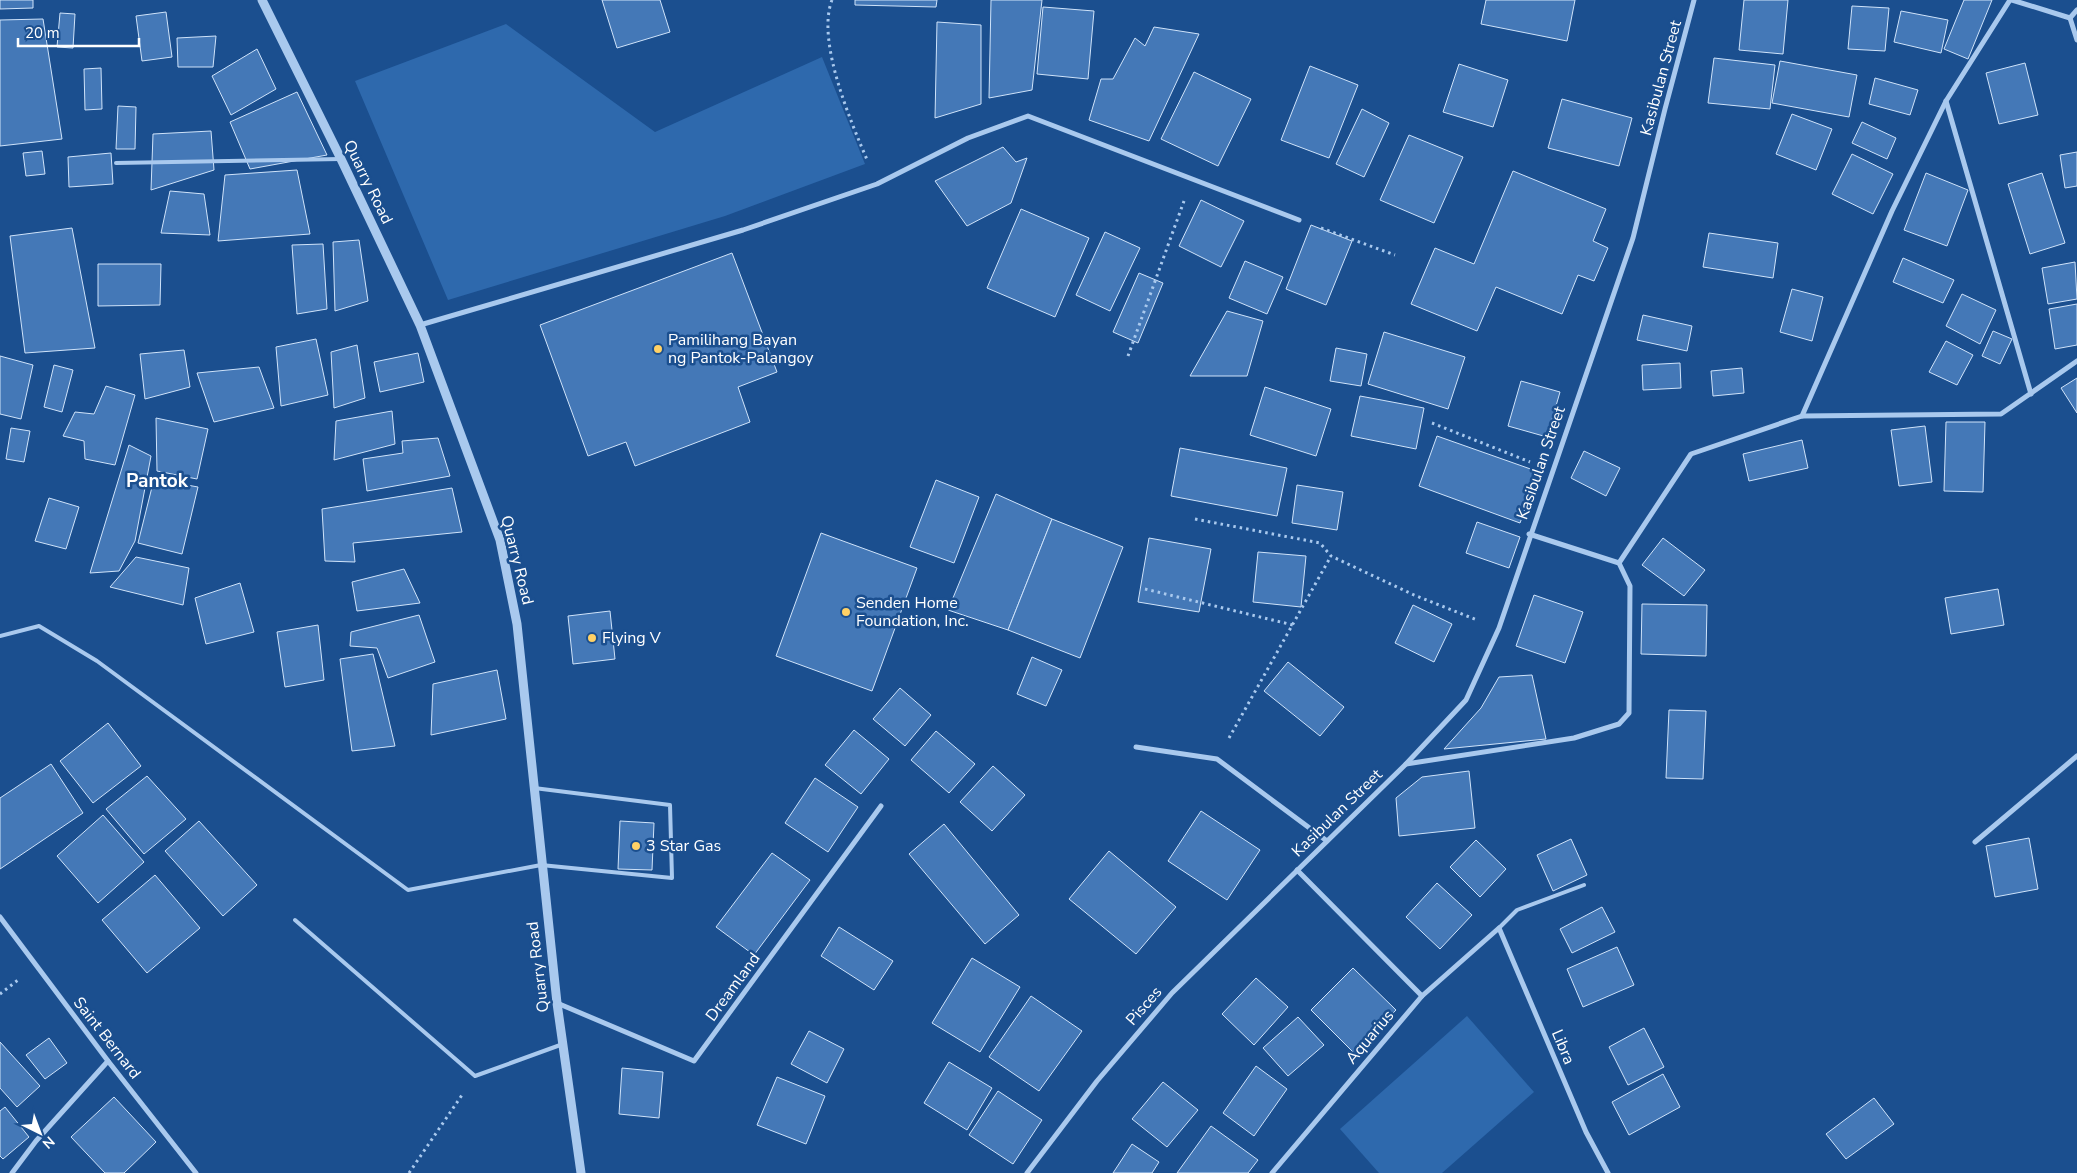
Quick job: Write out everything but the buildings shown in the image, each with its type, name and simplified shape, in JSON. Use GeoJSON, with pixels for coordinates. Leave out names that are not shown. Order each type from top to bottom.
{"type":"FeatureCollection","features":[{"type":"Feature","properties":{"kind":"street","name":"Quarry Road"},"geometry":{"type":"LineString","coordinates":[[262,0],[341,159],[420,325],[500,540],[517,624],[556,1003],[581,1173]]}},
{"type":"Feature","properties":{"kind":"street","name":"Kasibulan Street"},"geometry":{"type":"LineString","coordinates":[[1297,870],[1406,764],[1466,700],[1499,628],[1633,238],[1694,0]]}},
{"type":"Feature","properties":{"kind":"street"},"geometry":{"type":"LineString","coordinates":[[1802,416],[1892,211],[1946,101],[2011,0],[2070,18]]}},
{"type":"Feature","properties":{"kind":"street"},"geometry":{"type":"LineString","coordinates":[[2070,18],[2077,10]]}},
{"type":"Feature","properties":{"kind":"street"},"geometry":{"type":"LineString","coordinates":[[2070,18],[2077,40]]}},
{"type":"Feature","properties":{"kind":"street"},"geometry":{"type":"LineString","coordinates":[[1946,101],[2031,394]]}},
{"type":"Feature","properties":{"kind":"street"},"geometry":{"type":"LineString","coordinates":[[420,325],[744,230],[877,184],[968,138],[1028,116],[1299,220]]}},
{"type":"Feature","properties":{"kind":"street"},"geometry":{"type":"LineString","coordinates":[[1619,563],[1691,454],[1802,416],[2001,414],[2077,362]]}},
{"type":"Feature","properties":{"kind":"street"},"geometry":{"type":"LineString","coordinates":[[1406,764],[1574,738],[1619,724],[1629,713],[1630,586],[1619,563],[1530,534]]}},
{"type":"Feature","properties":{"kind":"street"},"geometry":{"type":"LineString","coordinates":[[1136,747],[1217,759],[1327,842]]}},
{"type":"Feature","properties":{"kind":"street"},"geometry":{"type":"LineString","coordinates":[[1975,842],[2077,756]]}},
{"type":"Feature","properties":{"kind":"street","name":"Dreamland"},"geometry":{"type":"LineString","coordinates":[[556,1003],[694,1061],[881,806]]}},
{"type":"Feature","properties":{"kind":"street"},"geometry":{"type":"LineString","coordinates":[[1297,870],[1422,996]]}},
{"type":"Feature","properties":{"kind":"street","name":"Pisces"},"geometry":{"type":"LineString","coordinates":[[1027,1173],[1097,1081],[1172,993],[1297,870]]}},
{"type":"Feature","properties":{"kind":"street","name":"Saint Bernard"},"geometry":{"type":"LineString","coordinates":[[0,917],[196,1173]]}},
{"type":"Feature","properties":{"kind":"street","name":"Aquarius"},"geometry":{"type":"LineString","coordinates":[[1272,1173],[1422,996],[1499,928]]}},
{"type":"Feature","properties":{"kind":"street","name":"Libra"},"geometry":{"type":"LineString","coordinates":[[1499,928],[1586,1132],[1608,1173]]}},
{"type":"Feature","properties":{"kind":"street"},"geometry":{"type":"LineString","coordinates":[[12,1173],[36,1141],[108,1060]]}},
{"type":"Feature","properties":{"kind":"lane"},"geometry":{"type":"LineString","coordinates":[[116,163],[341,159]]}},
{"type":"Feature","properties":{"kind":"lane"},"geometry":{"type":"LineString","coordinates":[[0,636],[39,626],[97,660],[408,890],[541,865],[672,878],[670,805],[534,788]]}},
{"type":"Feature","properties":{"kind":"lane"},"geometry":{"type":"LineString","coordinates":[[1499,928],[1518,910],[1584,885]]}},
{"type":"Feature","properties":{"kind":"lane"},"geometry":{"type":"LineString","coordinates":[[294,920],[475,1076],[563,1044]]}},
{"type":"Feature","properties":{"kind":"path"},"geometry":{"type":"LineString","coordinates":[[832,0],[828,10],[830,54],[854,129],[877,184]]}},
{"type":"Feature","properties":{"kind":"path"},"geometry":{"type":"LineString","coordinates":[[1128,356],[1192,180]]}},
{"type":"Feature","properties":{"kind":"path"},"geometry":{"type":"LineString","coordinates":[[1299,220],[1395,255]]}},
{"type":"Feature","properties":{"kind":"path"},"geometry":{"type":"LineString","coordinates":[[1432,423],[1552,470]]}},
{"type":"Feature","properties":{"kind":"path"},"geometry":{"type":"LineString","coordinates":[[1194,519],[1320,543],[1331,556],[1414,595],[1499,628]]}},
{"type":"Feature","properties":{"kind":"path"},"geometry":{"type":"LineString","coordinates":[[1217,759],[1331,556]]}},
{"type":"Feature","properties":{"kind":"path"},"geometry":{"type":"LineString","coordinates":[[1145,589],[1292,625]]}},
{"type":"Feature","properties":{"kind":"path"},"geometry":{"type":"LineString","coordinates":[[410,1173],[475,1076]]}},
{"type":"Feature","properties":{"kind":"shaded area"},"geometry":{"type":"Polygon","coordinates":[[[506,24],[655,132],[822,57],[865,164],[725,216],[448,300],[355,81],[506,24]]]}},
{"type":"Feature","properties":{"kind":"shaded area"},"geometry":{"type":"Polygon","coordinates":[[[1467,1016],[1534,1092],[1442,1173],[1379,1173],[1340,1129],[1467,1016]]]}},
{"type":"Feature","properties":{"kind":"place","name":"Pamilihang Bayan ng Pantok-Palangoy"},"geometry":{"type":"Point","coordinates":[658,349]}},
{"type":"Feature","properties":{"kind":"place","name":"Senden Home Foundation, Inc."},"geometry":{"type":"Point","coordinates":[846,612]}},
{"type":"Feature","properties":{"kind":"place","name":"Flying V"},"geometry":{"type":"Point","coordinates":[592,638]}},
{"type":"Feature","properties":{"kind":"place","name":"3 Star Gas"},"geometry":{"type":"Point","coordinates":[636,846]}},
{"type":"Feature","properties":{"kind":"district","name":"Pantok"},"geometry":{"type":"Point","coordinates":[157,481]}}]}
